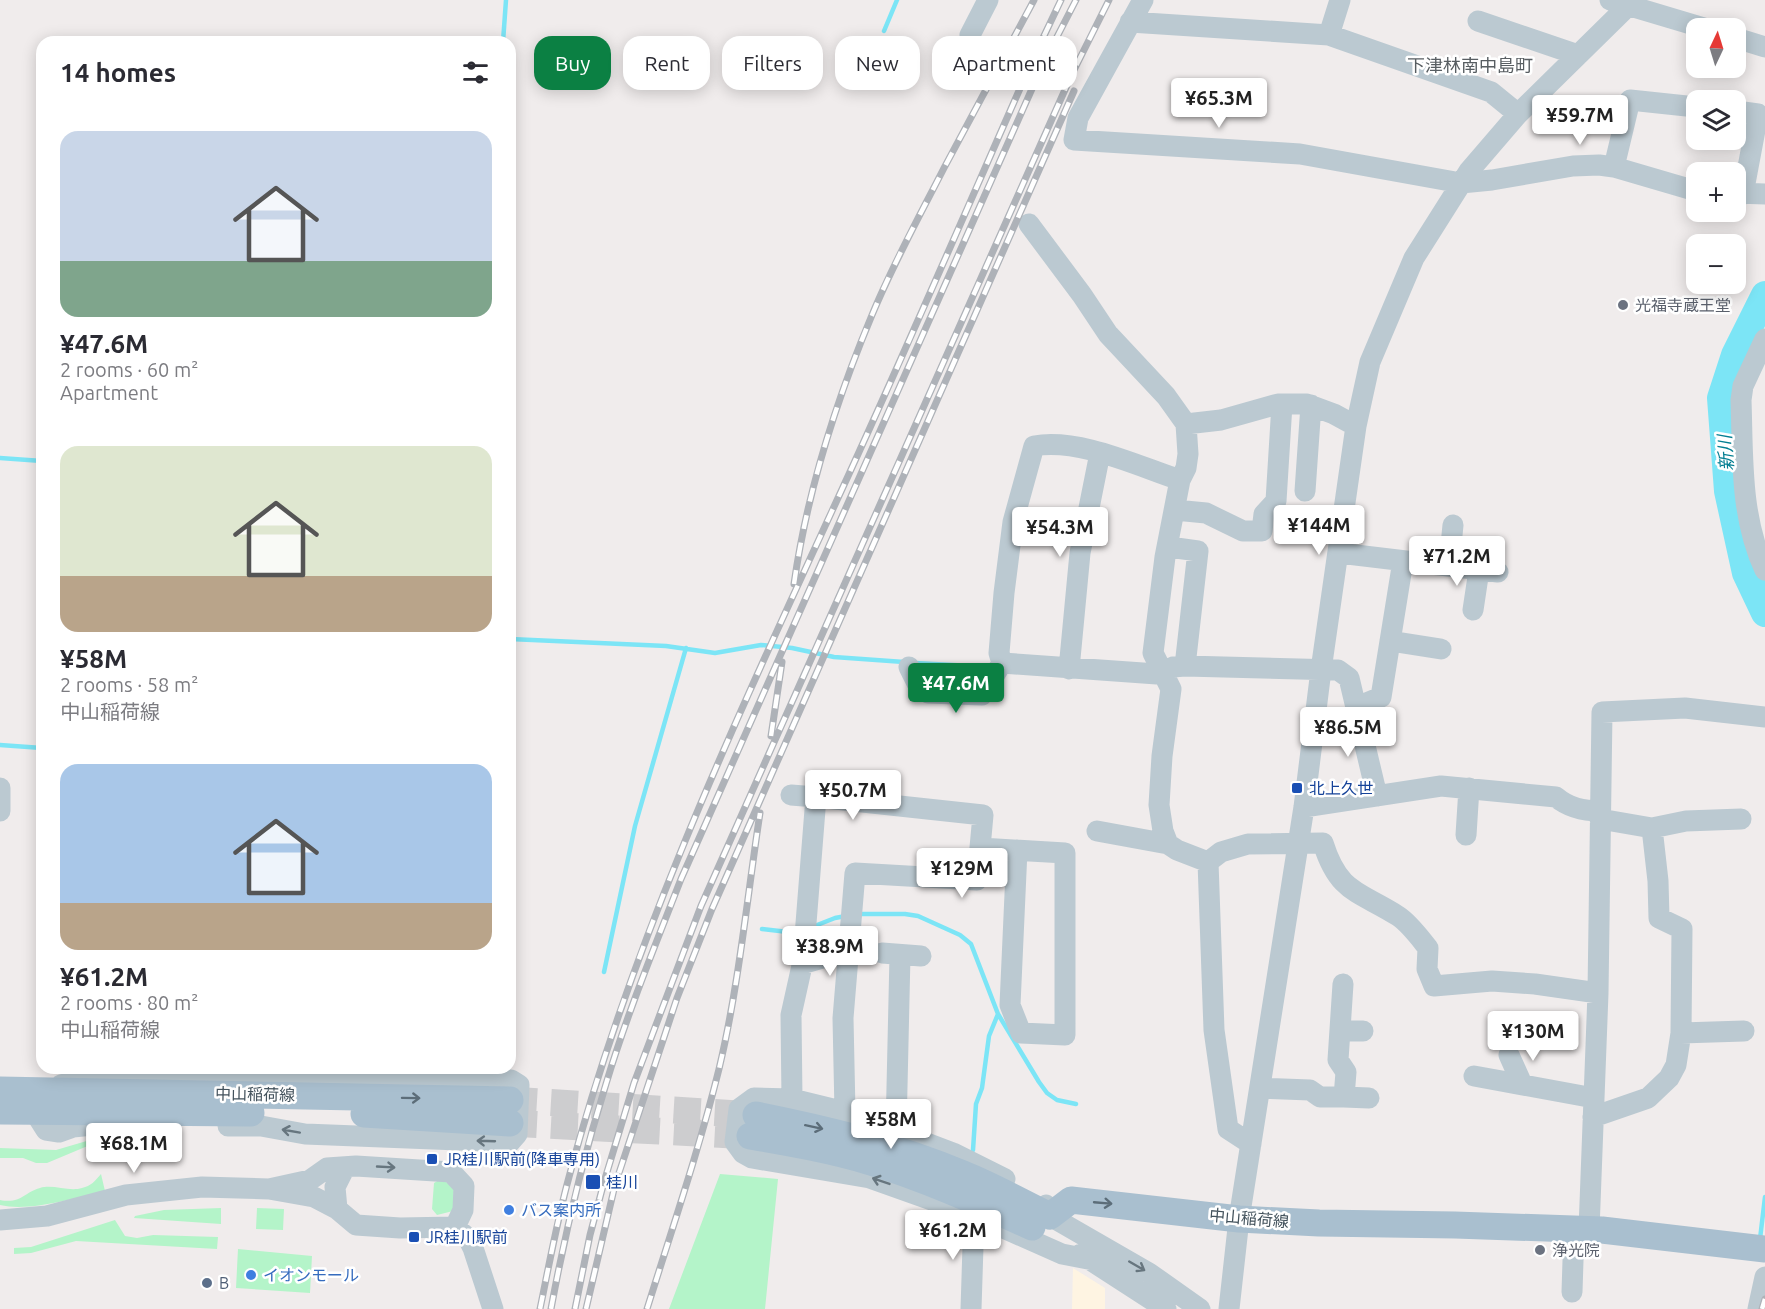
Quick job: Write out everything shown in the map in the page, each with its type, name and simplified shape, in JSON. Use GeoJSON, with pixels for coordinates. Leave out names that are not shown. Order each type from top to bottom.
{"type":"FeatureCollection","features":[{"type":"Feature","properties":{"kind":"main road","name":"中山稲荷線"},"geometry":{"type":"LineString","coordinates":[[0,1090],[39,1100],[360,1114],[510,1112]]}},
{"type":"Feature","properties":{"kind":"main road","name":"中山稲荷線"},"geometry":{"type":"LineString","coordinates":[[0,1111],[39,1100]]}},
{"type":"Feature","properties":{"kind":"main road"},"geometry":{"type":"LineString","coordinates":[[753,1126],[822,1129],[886,1146],[963,1174],[1046,1224]]}},
{"type":"Feature","properties":{"kind":"main road","name":"中山稲荷線"},"geometry":{"type":"LineString","coordinates":[[1046,1224],[1071,1200],[1239,1219],[1581,1230],[1765,1249]]}},
{"type":"Feature","properties":{"kind":"street"},"geometry":{"type":"LineString","coordinates":[[970,35],[988,0]]}},
{"type":"Feature","properties":{"kind":"street"},"geometry":{"type":"LineString","coordinates":[[1143,0],[1078,118],[1074,140],[1300,154],[1461,183],[1574,166],[1614,167],[1686,188]]}},
{"type":"Feature","properties":{"kind":"street"},"geometry":{"type":"LineString","coordinates":[[1329,35],[1340,0]]}},
{"type":"Feature","properties":{"kind":"street"},"geometry":{"type":"LineString","coordinates":[[1229,1309],[1239,1219],[1304,807],[1356,426],[1370,362],[1414,258],[1469,171],[1518,114],[1578,55],[1624,2],[1686,22]]}},
{"type":"Feature","properties":{"kind":"street"},"geometry":{"type":"LineString","coordinates":[[1478,21],[1578,55]]}},
{"type":"Feature","properties":{"kind":"street"},"geometry":{"type":"LineString","coordinates":[[1130,22],[1329,35],[1491,92],[1518,114]]}},
{"type":"Feature","properties":{"kind":"street"},"geometry":{"type":"LineString","coordinates":[[1746,41],[1765,47]]}},
{"type":"Feature","properties":{"kind":"street"},"geometry":{"type":"LineString","coordinates":[[1614,167],[1630,100],[1686,106]]}},
{"type":"Feature","properties":{"kind":"street"},"geometry":{"type":"LineString","coordinates":[[1746,110],[1762,108],[1746,168]]}},
{"type":"Feature","properties":{"kind":"street"},"geometry":{"type":"LineString","coordinates":[[1746,194],[1765,194]]}},
{"type":"Feature","properties":{"kind":"street"},"geometry":{"type":"LineString","coordinates":[[1029,224],[1108,334],[1167,396],[1186,424],[1188,454],[1186,468],[1180,480],[1165,557],[1153,653],[1171,689],[1162,756],[1159,805],[1163,831],[1168,844]]}},
{"type":"Feature","properties":{"kind":"street"},"geometry":{"type":"LineString","coordinates":[[1765,339],[1757,375],[1743,386],[1741,400],[1747,510],[1755,550],[1765,570]]}},
{"type":"Feature","properties":{"kind":"street"},"geometry":{"type":"LineString","coordinates":[[1186,424],[1221,420],[1282,404],[1311,405],[1356,426]]}},
{"type":"Feature","properties":{"kind":"street"},"geometry":{"type":"LineString","coordinates":[[1175,510],[1206,513],[1243,531],[1262,531],[1264,514],[1276,501],[1282,404]]}},
{"type":"Feature","properties":{"kind":"street"},"geometry":{"type":"LineString","coordinates":[[1305,491],[1311,405]]}},
{"type":"Feature","properties":{"kind":"street"},"geometry":{"type":"LineString","coordinates":[[909,667],[920,687],[928,693],[982,695],[1002,663],[999,643],[1013,522],[1034,446],[1046,444],[1088,450],[1180,480]]}},
{"type":"Feature","properties":{"kind":"street"},"geometry":{"type":"LineString","coordinates":[[1069,669],[1080,553],[1100,453]]}},
{"type":"Feature","properties":{"kind":"street"},"geometry":{"type":"LineString","coordinates":[[1449,566],[1453,525]]}},
{"type":"Feature","properties":{"kind":"street"},"geometry":{"type":"LineString","coordinates":[[1168,547],[1198,551],[1185,666]]}},
{"type":"Feature","properties":{"kind":"street"},"geometry":{"type":"LineString","coordinates":[[1339,553],[1489,571],[1473,610]]}},
{"type":"Feature","properties":{"kind":"street"},"geometry":{"type":"LineString","coordinates":[[1357,707],[1382,697],[1403,561]]}},
{"type":"Feature","properties":{"kind":"street"},"geometry":{"type":"LineString","coordinates":[[1390,641],[1442,649]]}},
{"type":"Feature","properties":{"kind":"street"},"geometry":{"type":"LineString","coordinates":[[1002,663],[1157,674],[1173,667],[1185,666],[1338,670],[1349,678],[1377,796]]}},
{"type":"Feature","properties":{"kind":"street"},"geometry":{"type":"LineString","coordinates":[[1572,1292],[1594,1107],[1602,712],[1685,708],[1765,717]]}},
{"type":"Feature","properties":{"kind":"street"},"geometry":{"type":"LineString","coordinates":[[1304,807],[1441,786],[1556,797],[1566,805],[1652,828],[1686,821],[1741,819]]}},
{"type":"Feature","properties":{"kind":"street"},"geometry":{"type":"LineString","coordinates":[[1466,835],[1469,788]]}},
{"type":"Feature","properties":{"kind":"street"},"geometry":{"type":"LineString","coordinates":[[0,789],[0,811]]}},
{"type":"Feature","properties":{"kind":"street"},"geometry":{"type":"LineString","coordinates":[[791,795],[983,815],[977,880],[855,873],[843,1018],[845,1112]]}},
{"type":"Feature","properties":{"kind":"street"},"geometry":{"type":"LineString","coordinates":[[792,1099],[791,1015],[802,964],[816,797]]}},
{"type":"Feature","properties":{"kind":"street"},"geometry":{"type":"LineString","coordinates":[[1474,1076],[1522,1084],[1594,1107],[1636,1103],[1659,1090],[1669,1078],[1676,1065],[1681,1033],[1682,928],[1659,918],[1658,881],[1652,828]]}},
{"type":"Feature","properties":{"kind":"street"},"geometry":{"type":"LineString","coordinates":[[1097,831],[1168,844],[1208,862]]}},
{"type":"Feature","properties":{"kind":"street"},"geometry":{"type":"LineString","coordinates":[[1208,862],[1221,852],[1248,844],[1323,843],[1340,879],[1350,889],[1400,917],[1428,948],[1427,969],[1434,986],[1492,981],[1535,984],[1598,993]]}},
{"type":"Feature","properties":{"kind":"street"},"geometry":{"type":"LineString","coordinates":[[980,848],[1017,850],[1065,853],[1065,1035],[1021,1033],[1010,1005],[1017,850]]}},
{"type":"Feature","properties":{"kind":"street"},"geometry":{"type":"LineString","coordinates":[[1208,862],[1214,1030],[1228,1129],[1251,1144]]}},
{"type":"Feature","properties":{"kind":"street"},"geometry":{"type":"LineString","coordinates":[[802,964],[847,951]]}},
{"type":"Feature","properties":{"kind":"street"},"geometry":{"type":"LineString","coordinates":[[896,1131],[901,954]]}},
{"type":"Feature","properties":{"kind":"street"},"geometry":{"type":"LineString","coordinates":[[1343,984],[1338,1060],[1346,1072],[1344,1097]]}},
{"type":"Feature","properties":{"kind":"street"},"geometry":{"type":"LineString","coordinates":[[1340,1030],[1363,1031]]}},
{"type":"Feature","properties":{"kind":"street"},"geometry":{"type":"LineString","coordinates":[[1681,1033],[1744,1031]]}},
{"type":"Feature","properties":{"kind":"street"},"geometry":{"type":"LineString","coordinates":[[1509,1055],[1522,1084]]}},
{"type":"Feature","properties":{"kind":"street"},"geometry":{"type":"LineString","coordinates":[[98,1075],[320,1078],[369,1076],[511,1080],[519,1085],[517,1134],[510,1142],[305,1134],[261,1126],[93,1125],[54,1133],[46,1130],[39,1100],[98,1075]]}},
{"type":"Feature","properties":{"kind":"street"},"geometry":{"type":"LineString","coordinates":[[1260,1088],[1310,1090],[1320,1097],[1369,1098]]}},
{"type":"Feature","properties":{"kind":"street"},"geometry":{"type":"LineString","coordinates":[[1093,1260],[1062,1254],[974,1215],[870,1178],[752,1158],[743,1153],[735,1142],[739,1109],[754,1098],[792,1099],[845,1112],[953,1153],[1035,1194],[1045,1203],[1046,1224],[1093,1260],[1166,1309]]}},
{"type":"Feature","properties":{"kind":"street"},"geometry":{"type":"LineString","coordinates":[[269,1189],[310,1180],[327,1168],[356,1166],[452,1172],[464,1186],[463,1210],[455,1227]]}},
{"type":"Feature","properties":{"kind":"street"},"geometry":{"type":"LineString","coordinates":[[337,1209],[335,1187],[345,1167]]}},
{"type":"Feature","properties":{"kind":"street"},"geometry":{"type":"LineString","coordinates":[[0,1220],[47,1216],[126,1195],[202,1187],[269,1189],[314,1197],[337,1209],[356,1225],[400,1228],[455,1227],[468,1238],[473,1248],[493,1309]]}},
{"type":"Feature","properties":{"kind":"street"},"geometry":{"type":"LineString","coordinates":[[971,1309],[974,1215]]}},
{"type":"Feature","properties":{"kind":"street"},"geometry":{"type":"LineString","coordinates":[[1046,1224],[1149,1273],[1200,1309]]}},
{"type":"Feature","properties":{"kind":"street"},"geometry":{"type":"LineString","coordinates":[[1758,1309],[1765,1278]]}},
{"type":"Feature","properties":{"kind":"shaded area"},"geometry":{"type":"Polygon","coordinates":[[[1073,1268],[1105,1288],[1105,1309],[1072,1309],[1073,1268]]]}},
{"type":"Feature","properties":{"kind":"green space"},"geometry":{"type":"Polygon","coordinates":[[[90,1140],[90,1145],[47,1163],[36,1163],[23,1158],[0,1158],[0,1148],[56,1150],[90,1140]]]}},
{"type":"Feature","properties":{"kind":"green space"},"geometry":{"type":"Polygon","coordinates":[[[101,1174],[105,1191],[25,1207],[0,1205],[0,1200],[13,1201],[40,1188],[77,1189],[85,1187],[93,1183],[101,1174]]]}},
{"type":"Feature","properties":{"kind":"green space"},"geometry":{"type":"Polygon","coordinates":[[[720,1174],[778,1179],[765,1309],[669,1309],[720,1174]]]}},
{"type":"Feature","properties":{"kind":"green space"},"geometry":{"type":"Polygon","coordinates":[[[441,1179],[454,1187],[453,1211],[437,1215],[432,1209],[434,1183],[441,1179]]]}},
{"type":"Feature","properties":{"kind":"green space"},"geometry":{"type":"Polygon","coordinates":[[[221,1208],[221,1224],[134,1218],[164,1210],[221,1208]]]}},
{"type":"Feature","properties":{"kind":"green space"},"geometry":{"type":"Polygon","coordinates":[[[257,1208],[284,1209],[283,1230],[256,1229],[257,1208]]]}},
{"type":"Feature","properties":{"kind":"green space"},"geometry":{"type":"Polygon","coordinates":[[[115,1220],[125,1236],[137,1238],[153,1235],[218,1237],[217,1249],[76,1241],[31,1253],[14,1254],[14,1248],[31,1247],[115,1220]]]}},
{"type":"Feature","properties":{"kind":"green space"},"geometry":{"type":"Polygon","coordinates":[[[238,1249],[312,1256],[310,1293],[236,1288],[238,1249]]]}},
{"type":"Feature","properties":{"kind":"waterway"},"geometry":{"type":"LineString","coordinates":[[503,36],[506,0]]}},
{"type":"Feature","properties":{"kind":"waterway"},"geometry":{"type":"LineString","coordinates":[[884,31],[897,0]]}},
{"type":"Feature","properties":{"kind":"waterway","name":"新川"},"geometry":{"type":"LineString","coordinates":[[1765,295],[1735,355],[1721,398],[1728,491],[1746,573],[1765,613]]}},
{"type":"Feature","properties":{"kind":"waterway"},"geometry":{"type":"LineString","coordinates":[[0,458],[36,461]]}},
{"type":"Feature","properties":{"kind":"waterway"},"geometry":{"type":"LineString","coordinates":[[516,639],[666,646],[715,653],[761,645],[792,648],[834,657],[904,662]]}},
{"type":"Feature","properties":{"kind":"waterway"},"geometry":{"type":"LineString","coordinates":[[604,972],[635,826],[686,648]]}},
{"type":"Feature","properties":{"kind":"waterway"},"geometry":{"type":"LineString","coordinates":[[915,663],[990,667]]}},
{"type":"Feature","properties":{"kind":"waterway"},"geometry":{"type":"LineString","coordinates":[[0,745],[36,748]]}},
{"type":"Feature","properties":{"kind":"waterway"},"geometry":{"type":"LineString","coordinates":[[857,914],[918,916],[960,935],[971,944],[998,1014],[1039,1082],[1047,1093],[1057,1100],[1076,1104]]}},
{"type":"Feature","properties":{"kind":"waterway"},"geometry":{"type":"LineString","coordinates":[[812,927],[846,916]]}},
{"type":"Feature","properties":{"kind":"waterway"},"geometry":{"type":"LineString","coordinates":[[762,929],[788,932],[801,930]]}},
{"type":"Feature","properties":{"kind":"waterway"},"geometry":{"type":"LineString","coordinates":[[973,1150],[976,1104],[982,1088],[989,1036],[998,1014]]}},
{"type":"Feature","properties":{"kind":"waterway"},"geometry":{"type":"LineString","coordinates":[[1760,1239],[1765,1197]]}},
{"type":"Feature","properties":{"kind":"tunnel"},"geometry":{"type":"LineString","coordinates":[[510,1100],[756,1115]]}},
{"type":"Feature","properties":{"kind":"tunnel"},"geometry":{"type":"LineString","coordinates":[[510,1123],[750,1136]]}},
{"type":"Feature","properties":{"kind":"railway"},"geometry":{"type":"LineString","coordinates":[[794,584],[807,515],[824,447],[846,380],[872,315],[944,168],[1034,0]]}},
{"type":"Feature","properties":{"kind":"railway"},"geometry":{"type":"LineString","coordinates":[[540,1309],[565,1193],[595,1086],[658,907],[731,732],[1061,0]]}},
{"type":"Feature","properties":{"kind":"railway"},"geometry":{"type":"LineString","coordinates":[[551,1309],[575,1196],[606,1084],[632,1006],[681,879],[1043,64],[1076,0]]}},
{"type":"Feature","properties":{"kind":"railway"},"geometry":{"type":"LineString","coordinates":[[575,1309],[590,1235],[634,1083],[701,906],[1072,74],[1109,0]]}},
{"type":"Feature","properties":{"kind":"railway"},"geometry":{"type":"LineString","coordinates":[[586,1309],[615,1185],[677,998],[712,909],[1074,91]]}},
{"type":"Feature","properties":{"kind":"railway"},"geometry":{"type":"LineString","coordinates":[[771,736],[782,662]]}},
{"type":"Feature","properties":{"kind":"railway"},"geometry":{"type":"LineString","coordinates":[[647,1309],[694,1159],[719,1069],[737,973],[760,813]]}},
{"type":"Feature","properties":{"kind":"railway"},"geometry":{"type":"LineString","coordinates":[[1762,1309],[1765,1299]]}},
{"type":"Feature","properties":{"kind":"place","name":"光福寺蔵王堂"},"geometry":{"type":"Point","coordinates":[1623,305]}},
{"type":"Feature","properties":{"kind":"place","name":"北上久世"},"geometry":{"type":"Point","coordinates":[1297,788]}},
{"type":"Feature","properties":{"kind":"place","name":"JR桂川駅前(降車専用)"},"geometry":{"type":"Point","coordinates":[432,1159]}},
{"type":"Feature","properties":{"kind":"place","name":"桂川"},"geometry":{"type":"Point","coordinates":[593,1182]}},
{"type":"Feature","properties":{"kind":"place","name":"バス案内所"},"geometry":{"type":"Point","coordinates":[509,1210]}},
{"type":"Feature","properties":{"kind":"place","name":"JR桂川駅前"},"geometry":{"type":"Point","coordinates":[414,1237]}},
{"type":"Feature","properties":{"kind":"place","name":"浄光院"},"geometry":{"type":"Point","coordinates":[1540,1250]}},
{"type":"Feature","properties":{"kind":"place","name":"イオンモール"},"geometry":{"type":"Point","coordinates":[251,1275]}},
{"type":"Feature","properties":{"kind":"place","name":"B"},"geometry":{"type":"Point","coordinates":[207,1283]}},
{"type":"Feature","properties":{"kind":"district","name":"下津林南中島町"},"geometry":{"type":"Point","coordinates":[1470,65]}}]}
